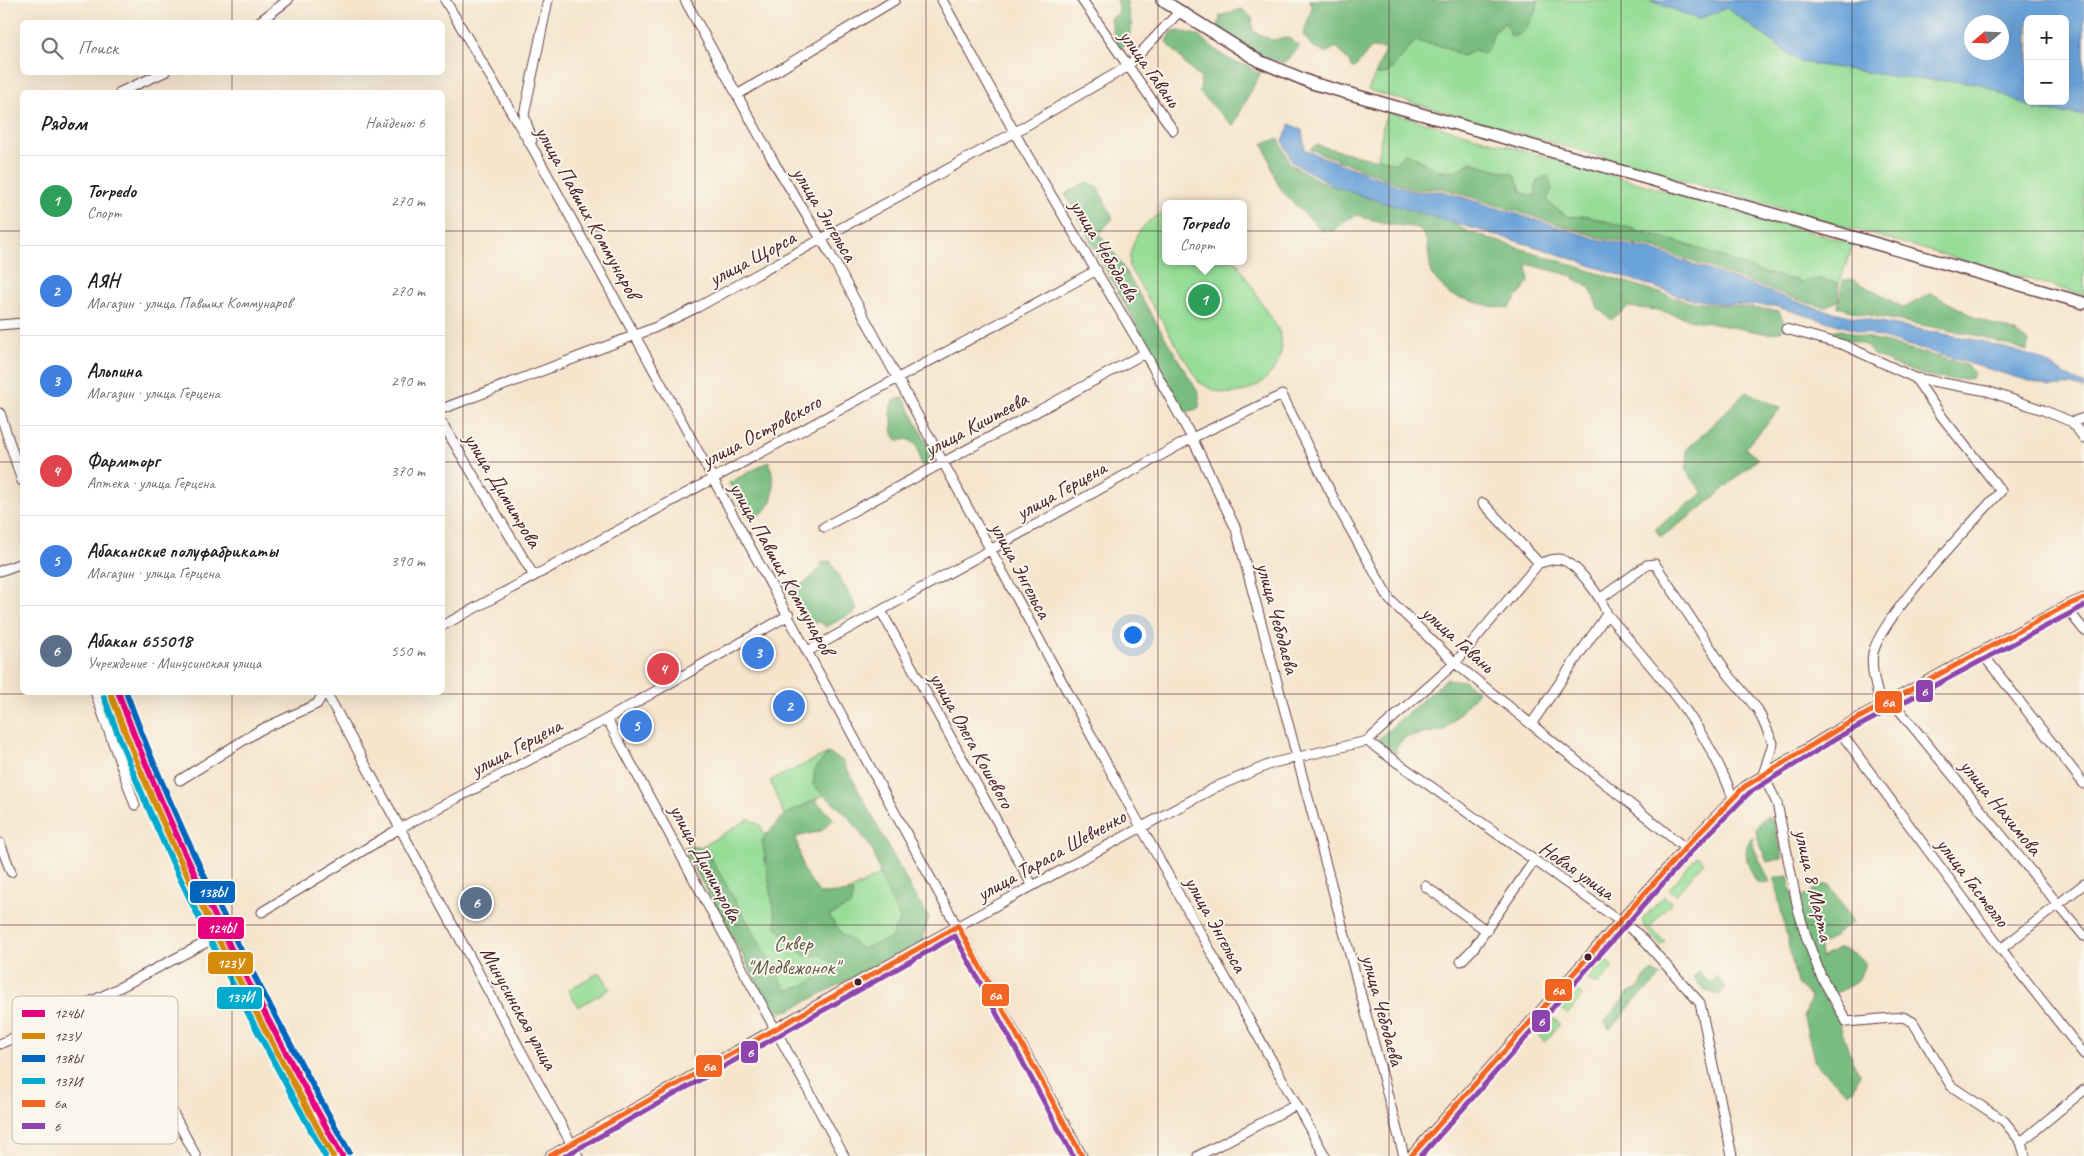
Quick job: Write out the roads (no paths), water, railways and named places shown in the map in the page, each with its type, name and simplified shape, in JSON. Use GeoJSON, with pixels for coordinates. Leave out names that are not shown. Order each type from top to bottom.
{"type":"FeatureCollection","features":[{"type":"Feature","properties":{"kind":"main road"},"geometry":{"type":"LineString","coordinates":[[1162,0],[1259,61],[1312,83],[2084,303]]}},
{"type":"Feature","properties":{"kind":"street"},"geometry":{"type":"LineString","coordinates":[[262,20],[288,0]]}},
{"type":"Feature","properties":{"kind":"street","name":"улица Павших Коммунаров"},"geometry":{"type":"LineString","coordinates":[[445,0],[535,152],[636,335],[1082,1156]]}},
{"type":"Feature","properties":{"kind":"street"},"geometry":{"type":"LineString","coordinates":[[535,152],[524,114],[548,0]]}},
{"type":"Feature","properties":{"kind":"street","name":"улица Энгельса"},"geometry":{"type":"LineString","coordinates":[[686,0],[775,164],[822,240],[1325,1156]]}},
{"type":"Feature","properties":{"kind":"street"},"geometry":{"type":"LineString","coordinates":[[737,95],[895,0]]}},
{"type":"Feature","properties":{"kind":"street","name":"улица Чебодаева"},"geometry":{"type":"LineString","coordinates":[[942,0],[1015,132],[1145,353],[1192,438],[1236,529],[1404,1156]]}},
{"type":"Feature","properties":{"kind":"street","name":"улица Гавань"},"geometry":{"type":"LineString","coordinates":[[1082,0],[1127,67],[1173,130]]}},
{"type":"Feature","properties":{"kind":"street","name":"улица Щорса"},"geometry":{"type":"LineString","coordinates":[[445,408],[636,335],[698,307],[822,240],[1127,67],[1179,12]]}},
{"type":"Feature","properties":{"kind":"street"},"geometry":{"type":"LineString","coordinates":[[124,90],[158,75]]}},
{"type":"Feature","properties":{"kind":"street","name":"улица Островского"},"geometry":{"type":"LineString","coordinates":[[445,624],[713,477],[1097,270]]}},
{"type":"Feature","properties":{"kind":"street"},"geometry":{"type":"LineString","coordinates":[[0,325],[20,322]]}},
{"type":"Feature","properties":{"kind":"street"},"geometry":{"type":"LineString","coordinates":[[1786,329],[1844,345],[1916,378],[1987,391],[2072,422],[2084,438]]}},
{"type":"Feature","properties":{"kind":"street","name":"улица Киштеева"},"geometry":{"type":"LineString","coordinates":[[824,527],[1145,353]]}},
{"type":"Feature","properties":{"kind":"street"},"geometry":{"type":"LineString","coordinates":[[1881,706],[1874,674],[1873,653],[1880,635],[1908,597],[2002,491],[1942,418],[1916,378]]}},
{"type":"Feature","properties":{"kind":"street","name":"улица Гавань"},"geometry":{"type":"LineString","coordinates":[[1282,395],[1338,508],[1390,600],[1456,663],[1685,848]]}},
{"type":"Feature","properties":{"kind":"street","name":"улица Герцена"},"geometry":{"type":"LineString","coordinates":[[808,651],[1192,438],[1282,395]]}},
{"type":"Feature","properties":{"kind":"street"},"geometry":{"type":"LineString","coordinates":[[0,413],[20,475]]}},
{"type":"Feature","properties":{"kind":"street"},"geometry":{"type":"LineString","coordinates":[[2072,422],[2084,418]]}},
{"type":"Feature","properties":{"kind":"street","name":"улица Димитрова"},"geometry":{"type":"LineString","coordinates":[[445,428],[534,576]]}},
{"type":"Feature","properties":{"kind":"street"},"geometry":{"type":"LineString","coordinates":[[1483,503],[1539,563],[1560,559],[1573,566],[1601,598],[1608,614],[1699,726],[1722,767],[1733,798]]}},
{"type":"Feature","properties":{"kind":"street","name":"улица Тараса Шевченко"},"geometry":{"type":"LineString","coordinates":[[550,1156],[1032,885],[1218,786],[1273,763],[1366,741],[1456,663],[1539,563]]}},
{"type":"Feature","properties":{"kind":"street"},"geometry":{"type":"LineString","coordinates":[[0,571],[20,564]]}},
{"type":"Feature","properties":{"kind":"street"},"geometry":{"type":"LineString","coordinates":[[1601,598],[1647,565],[1655,564],[1728,674],[1758,710],[1774,743],[1763,775]]}},
{"type":"Feature","properties":{"kind":"street"},"geometry":{"type":"LineString","coordinates":[[1411,1156],[1685,848],[1733,798],[1763,775],[1838,729],[2065,606],[2084,598]]}},
{"type":"Feature","properties":{"kind":"street"},"geometry":{"type":"LineString","coordinates":[[2065,606],[2084,630]]}},
{"type":"Feature","properties":{"kind":"street","name":"улица Олега Кошевого"},"geometry":{"type":"LineString","coordinates":[[881,611],[1032,885]]}},
{"type":"Feature","properties":{"kind":"street"},"geometry":{"type":"LineString","coordinates":[[1532,723],[1608,614]]}},
{"type":"Feature","properties":{"kind":"street","name":"улица Герцена"},"geometry":{"type":"LineString","coordinates":[[262,912],[400,828],[607,719],[788,615]]}},
{"type":"Feature","properties":{"kind":"street"},"geometry":{"type":"LineString","coordinates":[[1981,652],[2084,784]]}},
{"type":"Feature","properties":{"kind":"street"},"geometry":{"type":"LineString","coordinates":[[96,695],[135,805]]}},
{"type":"Feature","properties":{"kind":"street"},"geometry":{"type":"LineString","coordinates":[[180,780],[260,730],[317,704],[323,695]]}},
{"type":"Feature","properties":{"kind":"street","name":"Минусинская улица"},"geometry":{"type":"LineString","coordinates":[[327,695],[573,1143],[578,1156]]}},
{"type":"Feature","properties":{"kind":"street","name":"улица Нахимова"},"geometry":{"type":"LineString","coordinates":[[1891,700],[2084,936]]}},
{"type":"Feature","properties":{"kind":"street","name":"улица Димитрова"},"geometry":{"type":"LineString","coordinates":[[607,719],[844,1156]]}},
{"type":"Feature","properties":{"kind":"street","name":"улица Гастелло"},"geometry":{"type":"LineString","coordinates":[[1838,729],[2001,949],[2084,1054]]}},
{"type":"Feature","properties":{"kind":"street","name":"Новая улица"},"geometry":{"type":"LineString","coordinates":[[1366,741],[1639,935],[1700,1003],[1732,1156]]}},
{"type":"Feature","properties":{"kind":"street","name":"улица 8 Марта"},"geometry":{"type":"LineString","coordinates":[[1763,775],[1777,803],[1798,909],[1806,939],[1821,976],[1847,1022],[1902,1017],[1913,1022],[1951,1086],[2004,1121],[2021,1142],[2025,1156]]}},
{"type":"Feature","properties":{"kind":"street"},"geometry":{"type":"LineString","coordinates":[[0,843],[11,872]]}},
{"type":"Feature","properties":{"kind":"street"},"geometry":{"type":"LineString","coordinates":[[1461,961],[1487,931],[1534,861]]}},
{"type":"Feature","properties":{"kind":"street"},"geometry":{"type":"LineString","coordinates":[[2001,949],[2084,884]]}},
{"type":"Feature","properties":{"kind":"street"},"geometry":{"type":"LineString","coordinates":[[1425,886],[1487,931]]}},
{"type":"Feature","properties":{"kind":"street"},"geometry":{"type":"LineString","coordinates":[[103,996],[207,942]]}},
{"type":"Feature","properties":{"kind":"street"},"geometry":{"type":"LineString","coordinates":[[0,1044],[12,1038]]}},
{"type":"Feature","properties":{"kind":"street"},"geometry":{"type":"LineString","coordinates":[[2021,1142],[2084,1090]]}},
{"type":"Feature","properties":{"kind":"street"},"geometry":{"type":"LineString","coordinates":[[1198,1156],[1296,1105]]}},
{"type":"Feature","properties":{"kind":"street"},"geometry":{"type":"LineString","coordinates":[[178,1122],[196,1156]]}},
{"type":"Feature","properties":{"kind":"water"},"geometry":{"type":"Polygon","coordinates":[[[1649,0],[2084,0],[2084,115],[2037,110],[2026,105],[2069,105],[2069,15],[2024,15],[2024,104],[1979,83],[1905,78],[1800,62],[1727,8],[1698,19],[1649,0]]]}},
{"type":"Feature","properties":{"kind":"water"},"geometry":{"type":"Polygon","coordinates":[[[1290,124],[1302,130],[1305,150],[1415,192],[1442,191],[1597,239],[1653,250],[1812,307],[1859,318],[1981,341],[2038,358],[2084,384],[2084,389],[2072,385],[2050,387],[1774,306],[1725,304],[1686,298],[1540,248],[1362,196],[1334,186],[1292,162],[1283,141],[1290,124]]]}},
{"type":"Feature","properties":{"kind":"place","name":"Torpedo"},"geometry":{"type":"Point","coordinates":[1204,300]}},
{"type":"Feature","properties":{"kind":"place","name":"Альпина"},"geometry":{"type":"Point","coordinates":[758,653]}},
{"type":"Feature","properties":{"kind":"place","name":"Фармторг"},"geometry":{"type":"Point","coordinates":[663,669]}},
{"type":"Feature","properties":{"kind":"place","name":"АЯН"},"geometry":{"type":"Point","coordinates":[789,706]}},
{"type":"Feature","properties":{"kind":"place","name":"Абаканские полуфабрикаты"},"geometry":{"type":"Point","coordinates":[636,726]}},
{"type":"Feature","properties":{"kind":"place","name":"Абакан 655018"},"geometry":{"type":"Point","coordinates":[476,903]}},
{"type":"Feature","properties":{"kind":"park label","name":"Сквер \"Медвежонок\""},"geometry":{"type":"Point","coordinates":[793,955]}}]}
